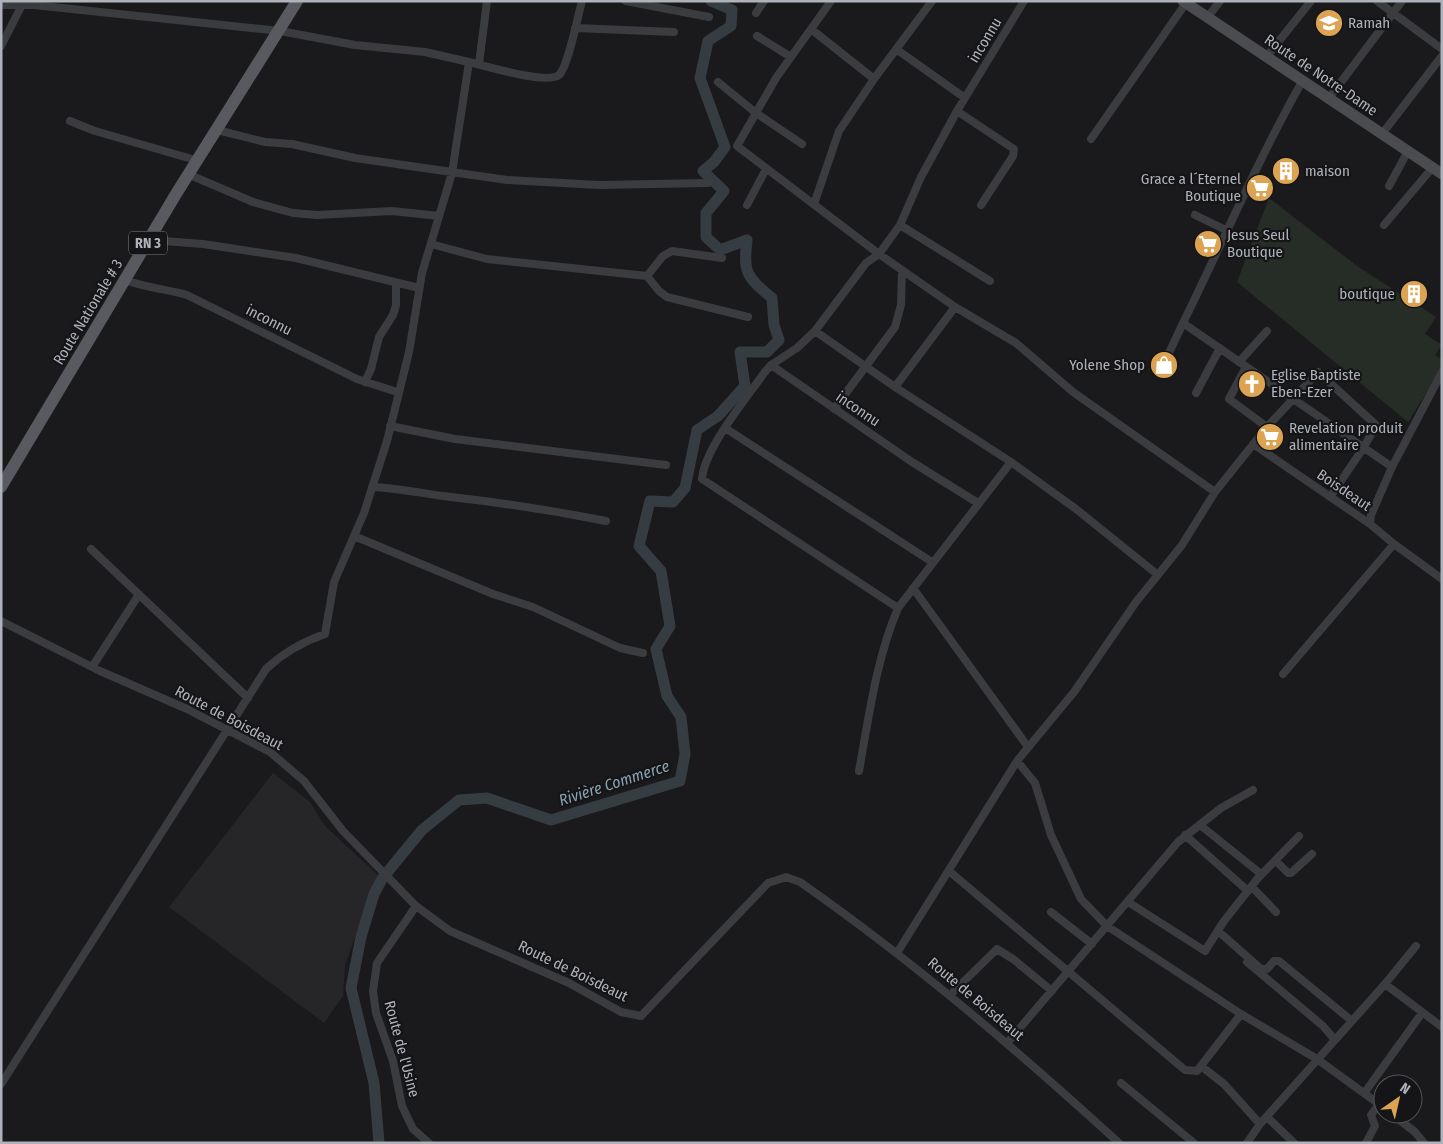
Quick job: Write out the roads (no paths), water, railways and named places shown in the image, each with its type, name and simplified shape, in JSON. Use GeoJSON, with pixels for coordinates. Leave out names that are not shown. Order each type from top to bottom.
{"type":"FeatureCollection","features":[{"type":"Feature","properties":{"kind":"main road","name":"Route Nationale # 3"},"geometry":{"type":"LineString","coordinates":[[1,487],[217,130],[280,32],[296,2]]}},
{"type":"Feature","properties":{"kind":"street"},"geometry":{"type":"LineString","coordinates":[[479,64],[487,1]]}},
{"type":"Feature","properties":{"kind":"street"},"geometry":{"type":"LineString","coordinates":[[1,4],[22,4],[280,32],[356,45],[425,52],[522,75],[552,78],[560,74],[582,1]]}},
{"type":"Feature","properties":{"kind":"street"},"geometry":{"type":"LineString","coordinates":[[626,1],[709,16]]}},
{"type":"Feature","properties":{"kind":"street"},"geometry":{"type":"LineString","coordinates":[[756,13],[764,1]]}},
{"type":"Feature","properties":{"kind":"street"},"geometry":{"type":"LineString","coordinates":[[831,1],[791,57],[737,146],[878,254],[956,307],[1016,343],[1073,392],[1215,492]]}},
{"type":"Feature","properties":{"kind":"street"},"geometry":{"type":"LineString","coordinates":[[814,204],[840,131],[874,79],[932,1]]}},
{"type":"Feature","properties":{"kind":"street","name":"inconnu"},"geometry":{"type":"LineString","coordinates":[[878,254],[900,225],[922,177],[957,111],[1024,1]]}},
{"type":"Feature","properties":{"kind":"street"},"geometry":{"type":"LineString","coordinates":[[1207,18],[1220,1]]}},
{"type":"Feature","properties":{"kind":"street"},"geometry":{"type":"LineString","coordinates":[[1267,56],[1311,1]]}},
{"type":"Feature","properties":{"kind":"street"},"geometry":{"type":"LineString","coordinates":[[1377,1],[1442,49]]}},
{"type":"Feature","properties":{"kind":"street"},"geometry":{"type":"LineString","coordinates":[[1329,98],[1402,1]]}},
{"type":"Feature","properties":{"kind":"street"},"geometry":{"type":"LineString","coordinates":[[1091,139],[1189,3]]}},
{"type":"Feature","properties":{"kind":"street","name":"Route de Notre-Dame"},"geometry":{"type":"LineString","coordinates":[[1189,3],[1207,18],[1267,56],[1437,171]]}},
{"type":"Feature","properties":{"kind":"street"},"geometry":{"type":"LineString","coordinates":[[1,46],[22,4]]}},
{"type":"Feature","properties":{"kind":"street"},"geometry":{"type":"LineString","coordinates":[[575,28],[674,32]]}},
{"type":"Feature","properties":{"kind":"street"},"geometry":{"type":"LineString","coordinates":[[811,30],[874,79]]}},
{"type":"Feature","properties":{"kind":"street"},"geometry":{"type":"LineString","coordinates":[[757,36],[791,57]]}},
{"type":"Feature","properties":{"kind":"street"},"geometry":{"type":"LineString","coordinates":[[896,49],[965,98]]}},
{"type":"Feature","properties":{"kind":"street"},"geometry":{"type":"LineString","coordinates":[[1382,134],[1442,56]]}},
{"type":"Feature","properties":{"kind":"street"},"geometry":{"type":"LineString","coordinates":[[1,1084],[266,669],[280,655],[304,641],[325,634],[334,582],[372,487],[409,352],[419,288],[452,173],[469,62]]}},
{"type":"Feature","properties":{"kind":"street"},"geometry":{"type":"LineString","coordinates":[[1167,357],[1228,232],[1247,186],[1303,80]]}},
{"type":"Feature","properties":{"kind":"street"},"geometry":{"type":"LineString","coordinates":[[718,82],[756,113],[802,144]]}},
{"type":"Feature","properties":{"kind":"street"},"geometry":{"type":"LineString","coordinates":[[957,111],[1014,149],[1013,156],[980,205]]}},
{"type":"Feature","properties":{"kind":"street"},"geometry":{"type":"LineString","coordinates":[[70,121],[95,131],[199,161]]}},
{"type":"Feature","properties":{"kind":"street"},"geometry":{"type":"LineString","coordinates":[[217,130],[265,142],[292,144],[354,158],[507,180],[599,185],[708,183]]}},
{"type":"Feature","properties":{"kind":"street"},"geometry":{"type":"LineString","coordinates":[[1389,186],[1408,151]]}},
{"type":"Feature","properties":{"kind":"street"},"geometry":{"type":"LineString","coordinates":[[747,205],[766,169]]}},
{"type":"Feature","properties":{"kind":"street"},"geometry":{"type":"LineString","coordinates":[[1384,225],[1437,171]]}},
{"type":"Feature","properties":{"kind":"street"},"geometry":{"type":"LineString","coordinates":[[190,175],[253,202],[293,213],[317,215],[392,211],[439,216]]}},
{"type":"Feature","properties":{"kind":"street"},"geometry":{"type":"LineString","coordinates":[[1195,215],[1228,232]]}},
{"type":"Feature","properties":{"kind":"street"},"geometry":{"type":"LineString","coordinates":[[900,225],[990,281]]}},
{"type":"Feature","properties":{"kind":"street"},"geometry":{"type":"LineString","coordinates":[[150,240],[203,244],[296,258],[419,288]]}},
{"type":"Feature","properties":{"kind":"street"},"geometry":{"type":"LineString","coordinates":[[431,244],[487,259],[647,276]]}},
{"type":"Feature","properties":{"kind":"street"},"geometry":{"type":"LineString","coordinates":[[647,276],[663,256],[672,251],[722,258]]}},
{"type":"Feature","properties":{"kind":"street"},"geometry":{"type":"LineString","coordinates":[[878,254],[866,263],[815,331],[797,348],[764,373],[725,428],[702,472],[702,479],[705,483],[738,502],[898,608]]}},
{"type":"Feature","properties":{"kind":"street"},"geometry":{"type":"LineString","coordinates":[[834,410],[898,320],[902,271]]}},
{"type":"Feature","properties":{"kind":"street"},"geometry":{"type":"LineString","coordinates":[[647,276],[655,288],[667,296],[748,317]]}},
{"type":"Feature","properties":{"kind":"street","name":"inconnu"},"geometry":{"type":"LineString","coordinates":[[126,280],[142,286],[166,289],[195,298],[365,382],[397,392]]}},
{"type":"Feature","properties":{"kind":"street"},"geometry":{"type":"LineString","coordinates":[[365,382],[371,369],[379,337],[393,315],[396,305],[396,283]]}},
{"type":"Feature","properties":{"kind":"street"},"geometry":{"type":"LineString","coordinates":[[895,387],[956,307]]}},
{"type":"Feature","properties":{"kind":"street"},"geometry":{"type":"LineString","coordinates":[[1183,323],[1392,467]]}},
{"type":"Feature","properties":{"kind":"street"},"geometry":{"type":"LineString","coordinates":[[815,331],[895,387],[1011,462],[1076,509],[1158,575]]}},
{"type":"Feature","properties":{"kind":"street"},"geometry":{"type":"LineString","coordinates":[[1267,331],[1243,364],[1229,399],[1267,427]]}},
{"type":"Feature","properties":{"kind":"street"},"geometry":{"type":"LineString","coordinates":[[1196,393],[1220,348]]}},
{"type":"Feature","properties":{"kind":"street","name":"inconnu"},"geometry":{"type":"LineString","coordinates":[[771,366],[912,462],[978,503]]}},
{"type":"Feature","properties":{"kind":"street"},"geometry":{"type":"LineString","coordinates":[[897,953],[1017,761],[1074,692],[1136,602],[1182,545],[1215,492],[1267,427],[1318,372],[1376,425],[1364,447],[1330,497]]}},
{"type":"Feature","properties":{"kind":"street"},"geometry":{"type":"LineString","coordinates":[[1370,524],[1371,515],[1392,467],[1442,372]]}},
{"type":"Feature","properties":{"kind":"street"},"geometry":{"type":"LineString","coordinates":[[390,426],[456,439],[666,466]]}},
{"type":"Feature","properties":{"kind":"street"},"geometry":{"type":"LineString","coordinates":[[725,428],[932,562]]}},
{"type":"Feature","properties":{"kind":"street","name":"Boisdeaut"},"geometry":{"type":"LineString","coordinates":[[1253,444],[1370,524],[1442,579]]}},
{"type":"Feature","properties":{"kind":"street"},"geometry":{"type":"LineString","coordinates":[[858,771],[881,657],[887,634],[898,608],[1011,462]]}},
{"type":"Feature","properties":{"kind":"street"},"geometry":{"type":"LineString","coordinates":[[372,487],[509,503],[606,521]]}},
{"type":"Feature","properties":{"kind":"street"},"geometry":{"type":"LineString","coordinates":[[354,536],[493,594],[533,607],[620,648],[643,653]]}},
{"type":"Feature","properties":{"kind":"street"},"geometry":{"type":"LineString","coordinates":[[1283,674],[1394,544]]}},
{"type":"Feature","properties":{"kind":"street"},"geometry":{"type":"LineString","coordinates":[[91,550],[248,698]]}},
{"type":"Feature","properties":{"kind":"street"},"geometry":{"type":"LineString","coordinates":[[913,588],[1028,747]]}},
{"type":"Feature","properties":{"kind":"street"},"geometry":{"type":"LineString","coordinates":[[92,667],[138,596]]}},
{"type":"Feature","properties":{"kind":"street","name":"Route de Boisdeaut"},"geometry":{"type":"LineString","coordinates":[[1,621],[92,667],[187,709],[270,752],[304,781],[344,830],[390,876],[416,906],[450,931],[569,983],[621,1012],[641,1016],[768,883],[786,877],[800,882],[897,953],[1008,1042],[1120,1143]]}},
{"type":"Feature","properties":{"kind":"street"},"geometry":{"type":"LineString","coordinates":[[1017,761],[1035,783],[1050,835],[1080,898],[1107,926],[1242,1014],[1317,1059],[1373,1098]]}},
{"type":"Feature","properties":{"kind":"street"},"geometry":{"type":"LineString","coordinates":[[1008,1042],[1185,835],[1221,808],[1253,790]]}},
{"type":"Feature","properties":{"kind":"street"},"geometry":{"type":"LineString","coordinates":[[1200,825],[1261,874]]}},
{"type":"Feature","properties":{"kind":"street"},"geometry":{"type":"LineString","coordinates":[[1185,835],[1276,912]]}},
{"type":"Feature","properties":{"kind":"street"},"geometry":{"type":"LineString","coordinates":[[1128,902],[1205,950],[1261,874],[1299,836]]}},
{"type":"Feature","properties":{"kind":"street"},"geometry":{"type":"LineString","coordinates":[[1276,861],[1288,873],[1291,873],[1312,854]]}},
{"type":"Feature","properties":{"kind":"street"},"geometry":{"type":"LineString","coordinates":[[949,871],[1069,970],[1185,1070],[1197,1071],[1242,1014]]}},
{"type":"Feature","properties":{"kind":"street","name":"Route de l'Usine"},"geometry":{"type":"LineString","coordinates":[[416,906],[377,963],[373,991],[376,1014],[393,1061],[402,1106],[413,1129],[429,1143]]}},
{"type":"Feature","properties":{"kind":"street"},"geometry":{"type":"LineString","coordinates":[[1051,912],[1092,944]]}},
{"type":"Feature","properties":{"kind":"street"},"geometry":{"type":"LineString","coordinates":[[1217,932],[1261,969],[1267,969],[1274,961],[1278,961],[1352,1021]]}},
{"type":"Feature","properties":{"kind":"street"},"geometry":{"type":"LineString","coordinates":[[1217,932],[1263,977],[1323,1026],[1335,1040]]}},
{"type":"Feature","properties":{"kind":"street"},"geometry":{"type":"LineString","coordinates":[[1247,1143],[1260,1124],[1385,984],[1416,946]]}},
{"type":"Feature","properties":{"kind":"street"},"geometry":{"type":"LineString","coordinates":[[950,995],[997,949],[1013,959],[1052,991]]}},
{"type":"Feature","properties":{"kind":"street"},"geometry":{"type":"LineString","coordinates":[[1385,984],[1442,1027]]}},
{"type":"Feature","properties":{"kind":"street"},"geometry":{"type":"LineString","coordinates":[[1365,1092],[1422,1013]]}},
{"type":"Feature","properties":{"kind":"street"},"geometry":{"type":"LineString","coordinates":[[1201,1066],[1224,1084],[1260,1124]]}},
{"type":"Feature","properties":{"kind":"street"},"geometry":{"type":"LineString","coordinates":[[1121,1084],[1194,1143]]}},
{"type":"Feature","properties":{"kind":"street"},"geometry":{"type":"LineString","coordinates":[[1267,1117],[1294,1143]]}},
{"type":"Feature","properties":{"kind":"street"},"geometry":{"type":"LineString","coordinates":[[1366,1143],[1374,1124]]}},
{"type":"Feature","properties":{"kind":"street"},"geometry":{"type":"LineString","coordinates":[[1405,1124],[1424,1143]]}},
{"type":"Feature","properties":{"kind":"waterway","name":"Rivière Commerce"},"geometry":{"type":"LineString","coordinates":[[379,1143],[374,1083],[351,988],[361,937],[374,894],[382,879],[422,830],[459,800],[487,798],[551,820],[680,781],[685,754],[681,717],[667,696],[656,649],[670,626],[661,571],[639,546],[650,501],[673,502],[685,488],[697,430],[718,416],[745,386],[740,352],[767,352],[779,340],[774,325],[772,298],[752,279],[746,267],[747,240],[720,250],[706,237],[706,213],[724,191],[703,171],[714,162],[725,147],[700,78],[708,41],[731,26],[732,10],[711,1]]}},
{"type":"Feature","properties":{"kind":"place","name":"Ramah"},"geometry":{"type":"Point","coordinates":[1329,23]}},
{"type":"Feature","properties":{"kind":"place","name":"maison"},"geometry":{"type":"Point","coordinates":[1286,171]}},
{"type":"Feature","properties":{"kind":"place","name":"Grace a l´Eternel Boutique"},"geometry":{"type":"Point","coordinates":[1260,188]}},
{"type":"Feature","properties":{"kind":"place","name":"Jesus Seul Boutique"},"geometry":{"type":"Point","coordinates":[1208,244]}},
{"type":"Feature","properties":{"kind":"place","name":"boutique"},"geometry":{"type":"Point","coordinates":[1414,294]}},
{"type":"Feature","properties":{"kind":"place","name":"Yolene Shop"},"geometry":{"type":"Point","coordinates":[1164,365]}},
{"type":"Feature","properties":{"kind":"place","name":"Eglise Baptiste Eben-Ezer"},"geometry":{"type":"Point","coordinates":[1252,384]}},
{"type":"Feature","properties":{"kind":"place","name":"Revelation produit alimentaire"},"geometry":{"type":"Point","coordinates":[1270,437]}}]}
